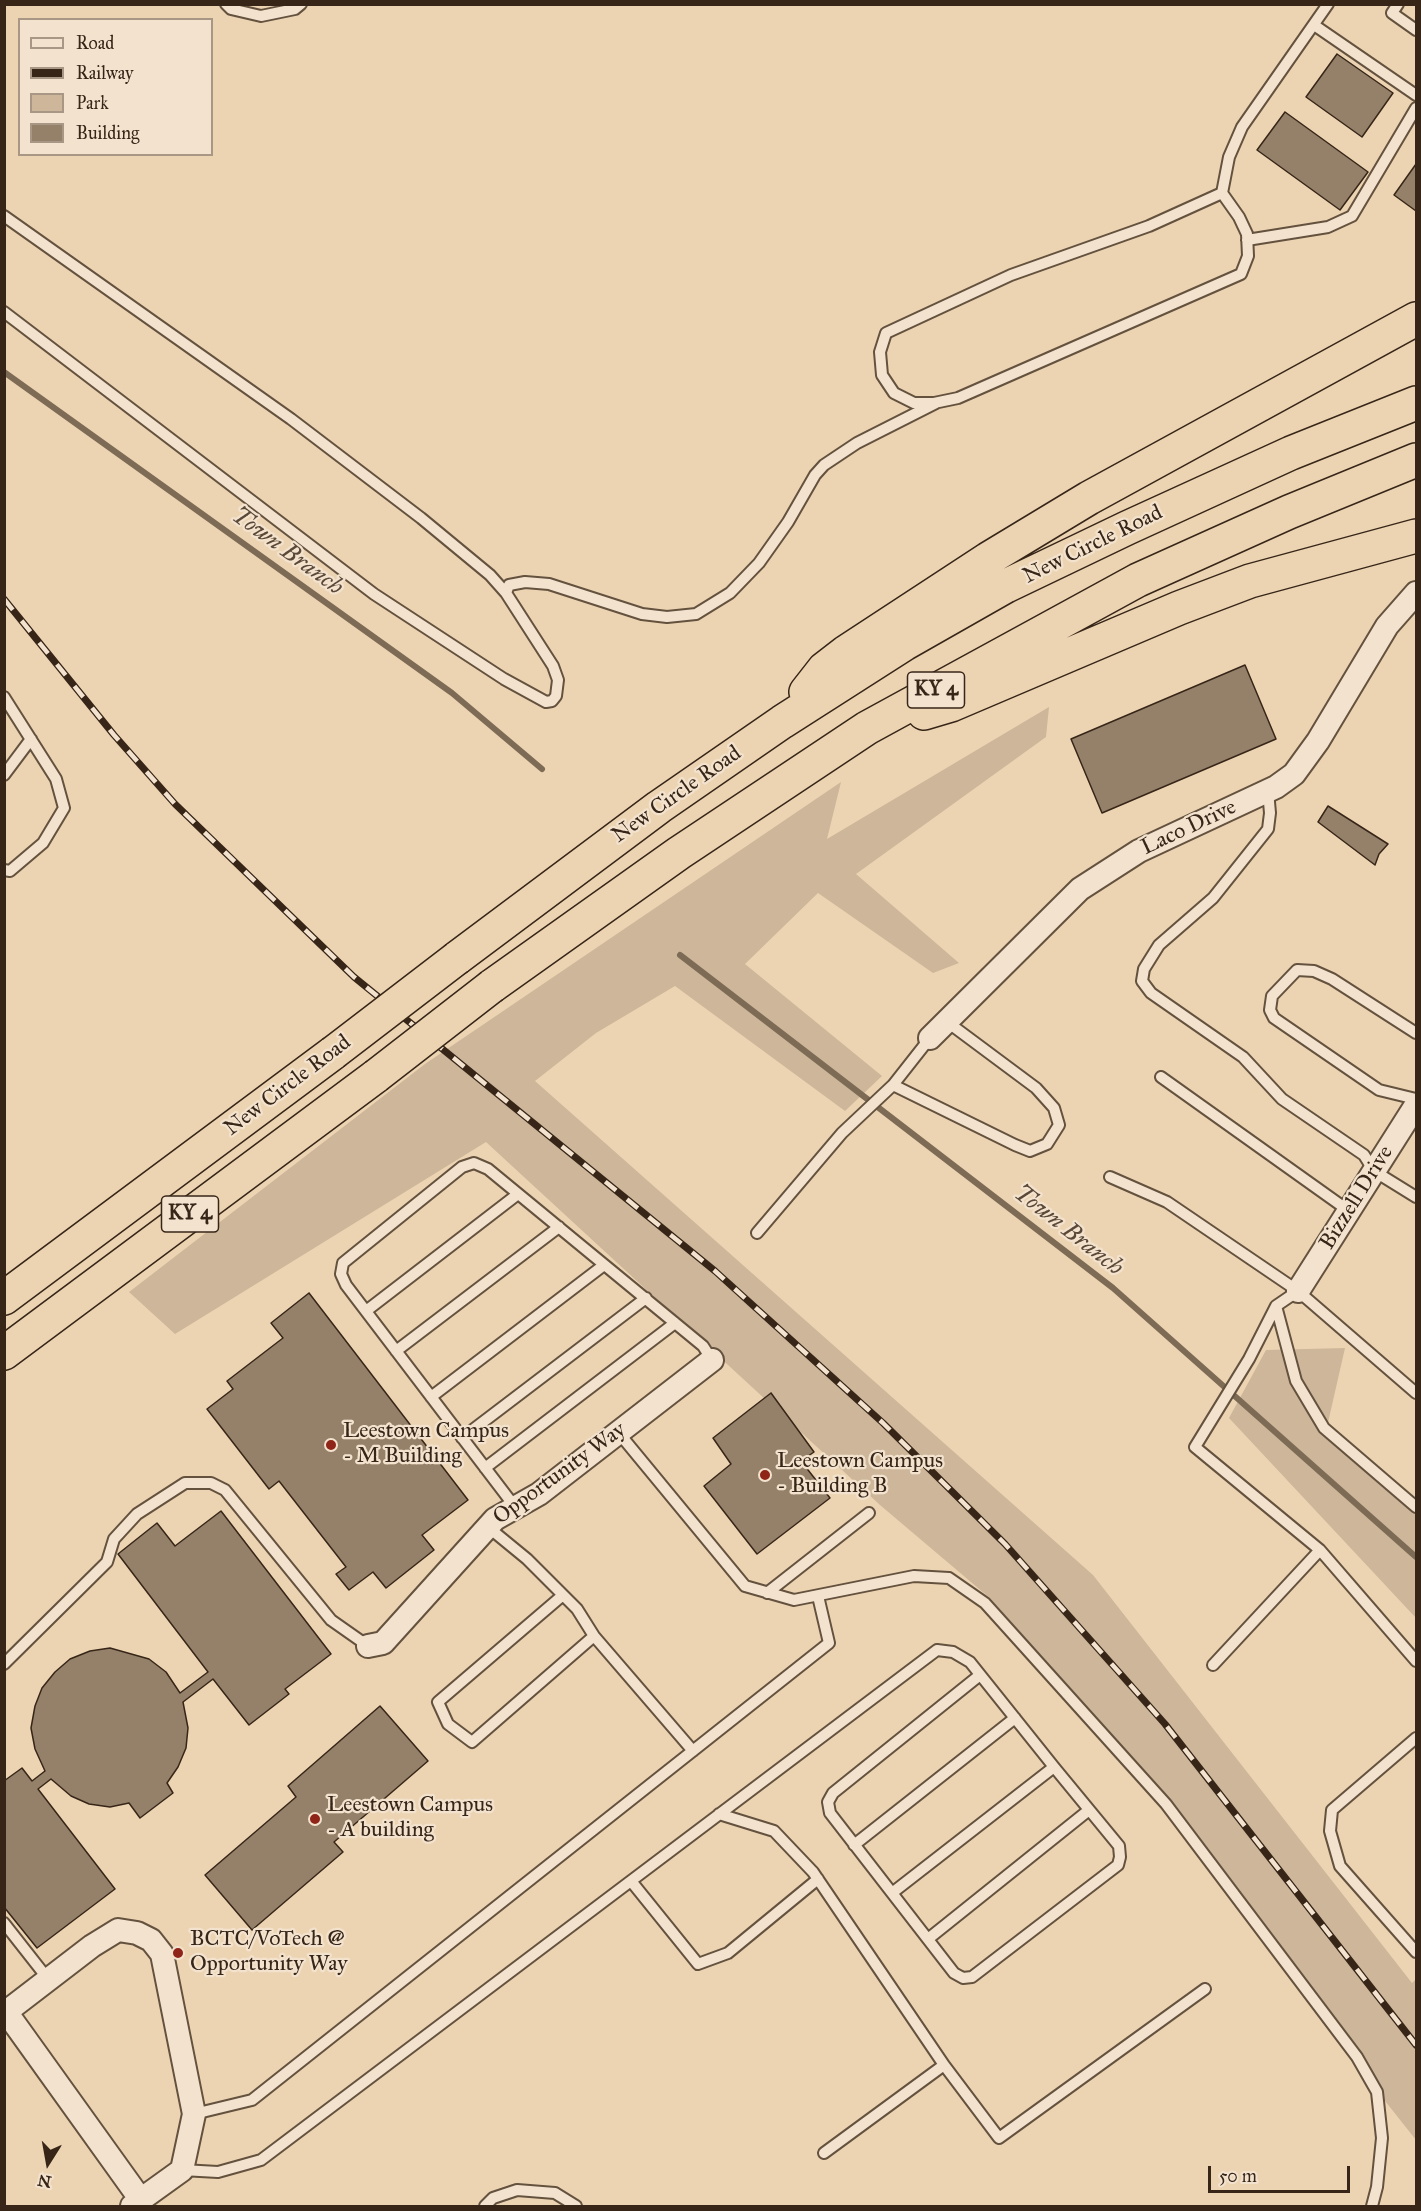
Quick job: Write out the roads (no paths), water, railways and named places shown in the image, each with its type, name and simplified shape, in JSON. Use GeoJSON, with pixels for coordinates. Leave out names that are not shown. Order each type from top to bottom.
{"type":"FeatureCollection","features":[{"type":"Feature","properties":{"kind":"highway"},"geometry":{"type":"LineString","coordinates":[[782,722],[824,669],[988,559],[1089,498],[1416,319]]}},
{"type":"Feature","properties":{"kind":"highway","name":"New Circle Road"},"geometry":{"type":"LineString","coordinates":[[4,1298],[659,807],[782,722],[904,644],[1006,586],[1291,453],[1416,403]]}},
{"type":"Feature","properties":{"kind":"highway","name":"New Circle Road"},"geometry":{"type":"LineString","coordinates":[[4,1353],[376,1076],[492,986],[679,853],[867,728],[1138,580],[1288,512],[1416,460]]}},
{"type":"Feature","properties":{"kind":"highway"},"geometry":{"type":"LineString","coordinates":[[867,728],[951,705],[1179,608],[1250,581],[1416,536]]}},
{"type":"Feature","properties":{"kind":"street","name":"Laco Drive"},"geometry":{"type":"LineString","coordinates":[[930,1038],[1080,889],[1139,851],[1268,791],[1294,774],[1317,741],[1387,626],[1416,593]]}},
{"type":"Feature","properties":{"kind":"street","name":"Bizzell Drive"},"geometry":{"type":"LineString","coordinates":[[1298,1291],[1416,1105]]}},
{"type":"Feature","properties":{"kind":"street","name":"Opportunity Way"},"geometry":{"type":"LineString","coordinates":[[368,1646],[383,1643],[495,1519],[538,1494],[712,1360]]}},
{"type":"Feature","properties":{"kind":"street"},"geometry":{"type":"LineString","coordinates":[[118,1930],[137,1933],[151,1940],[162,1954],[194,2114],[182,2170],[136,2203],[5,2010],[48,1979],[118,1930]]}},
{"type":"Feature","properties":{"kind":"lane"},"geometry":{"type":"LineString","coordinates":[[226,4],[231,9],[261,16],[295,9],[301,4]]}},
{"type":"Feature","properties":{"kind":"lane"},"geometry":{"type":"LineString","coordinates":[[1222,193],[1149,226],[1011,275],[886,333],[880,352],[882,375],[894,393],[914,403],[936,403],[958,398],[1241,274],[1248,256],[1247,240],[1239,218],[1222,193],[1229,157],[1242,127],[1328,4]]}},
{"type":"Feature","properties":{"kind":"lane"},"geometry":{"type":"LineString","coordinates":[[1398,4],[1392,14],[1416,30]]}},
{"type":"Feature","properties":{"kind":"lane"},"geometry":{"type":"LineString","coordinates":[[1314,25],[1416,95]]}},
{"type":"Feature","properties":{"kind":"lane"},"geometry":{"type":"LineString","coordinates":[[1247,240],[1328,227],[1352,216],[1416,108]]}},
{"type":"Feature","properties":{"kind":"lane"},"geometry":{"type":"LineString","coordinates":[[4,216],[291,419],[421,518],[490,575],[506,593],[553,666],[558,680],[556,696],[552,701],[546,702],[504,680],[374,594],[4,312]]}},
{"type":"Feature","properties":{"kind":"lane"},"geometry":{"type":"LineString","coordinates":[[506,593],[509,585],[525,582],[549,584],[642,614],[667,617],[696,614],[730,593],[759,563],[789,522],[815,475],[824,465],[857,443],[936,403]]}},
{"type":"Feature","properties":{"kind":"lane"},"geometry":{"type":"LineString","coordinates":[[4,697],[56,779],[64,808],[43,843],[10,871],[4,870]]}},
{"type":"Feature","properties":{"kind":"lane"},"geometry":{"type":"LineString","coordinates":[[4,774],[31,739]]}},
{"type":"Feature","properties":{"kind":"lane"},"geometry":{"type":"LineString","coordinates":[[1268,791],[1270,813],[1268,829],[1213,898],[1159,945],[1144,969],[1142,981],[1151,993],[1243,1057],[1282,1099],[1364,1155],[1374,1171],[1416,1197]]}},
{"type":"Feature","properties":{"kind":"lane"},"geometry":{"type":"LineString","coordinates":[[1416,1033],[1332,979],[1314,971],[1297,970],[1272,996],[1270,1010],[1274,1017],[1378,1090],[1416,1099]]}},
{"type":"Feature","properties":{"kind":"lane"},"geometry":{"type":"LineString","coordinates":[[893,1085],[1030,1151],[1047,1144],[1059,1125],[1053,1108],[1036,1088],[946,1021]]}},
{"type":"Feature","properties":{"kind":"lane"},"geometry":{"type":"LineString","coordinates":[[757,1233],[842,1133],[893,1085],[930,1038]]}},
{"type":"Feature","properties":{"kind":"lane"},"geometry":{"type":"LineString","coordinates":[[1161,1077],[1349,1211]]}},
{"type":"Feature","properties":{"kind":"lane"},"geometry":{"type":"LineString","coordinates":[[515,1507],[346,1285],[341,1274],[343,1263],[462,1167],[474,1163],[488,1169],[704,1346],[712,1360]]}},
{"type":"Feature","properties":{"kind":"lane"},"geometry":{"type":"LineString","coordinates":[[1110,1177],[1167,1202],[1298,1291],[1416,1394]]}},
{"type":"Feature","properties":{"kind":"lane"},"geometry":{"type":"LineString","coordinates":[[366,1311],[518,1194]]}},
{"type":"Feature","properties":{"kind":"lane"},"geometry":{"type":"LineString","coordinates":[[396,1351],[559,1227]]}},
{"type":"Feature","properties":{"kind":"lane"},"geometry":{"type":"LineString","coordinates":[[431,1397],[604,1265]]}},
{"type":"Feature","properties":{"kind":"lane"},"geometry":{"type":"LineString","coordinates":[[1298,1291],[1276,1306],[1249,1359],[1195,1447],[1320,1550],[1416,1661]]}},
{"type":"Feature","properties":{"kind":"lane"},"geometry":{"type":"LineString","coordinates":[[462,1438],[646,1298]]}},
{"type":"Feature","properties":{"kind":"lane"},"geometry":{"type":"LineString","coordinates":[[1276,1306],[1296,1381],[1324,1428],[1416,1507]]}},
{"type":"Feature","properties":{"kind":"lane"},"geometry":{"type":"LineString","coordinates":[[485,1468],[675,1323]]}},
{"type":"Feature","properties":{"kind":"lane"},"geometry":{"type":"LineString","coordinates":[[618,1432],[745,1586],[794,1600],[914,1576],[949,1578],[970,1591],[993,1612],[1166,1804],[1357,2057],[1377,2092],[1382,2138],[1377,2187],[1372,2206]]}},
{"type":"Feature","properties":{"kind":"lane"},"geometry":{"type":"LineString","coordinates":[[4,1664],[107,1562],[114,1539],[137,1514],[185,1483],[211,1483],[225,1490],[331,1620],[368,1646]]}},
{"type":"Feature","properties":{"kind":"lane"},"geometry":{"type":"LineString","coordinates":[[767,1593],[869,1513]]}},
{"type":"Feature","properties":{"kind":"lane"},"geometry":{"type":"LineString","coordinates":[[488,1527],[527,1559],[577,1609],[594,1636],[693,1751]]}},
{"type":"Feature","properties":{"kind":"lane"},"geometry":{"type":"LineString","coordinates":[[1212,1665],[1320,1550]]}},
{"type":"Feature","properties":{"kind":"lane"},"geometry":{"type":"LineString","coordinates":[[563,1595],[438,1702],[448,1724],[472,1742],[594,1636]]}},
{"type":"Feature","properties":{"kind":"lane"},"geometry":{"type":"LineString","coordinates":[[194,2114],[252,2100],[829,1643],[818,1596]]}},
{"type":"Feature","properties":{"kind":"lane"},"geometry":{"type":"LineString","coordinates":[[182,2170],[218,2172],[261,2160],[937,1650],[954,1652],[970,1662],[1119,1846],[1118,1865],[972,1977],[963,1978],[954,1973],[830,1813],[828,1802],[833,1793],[980,1675]]}},
{"type":"Feature","properties":{"kind":"lane"},"geometry":{"type":"LineString","coordinates":[[854,1845],[1015,1718]]}},
{"type":"Feature","properties":{"kind":"lane"},"geometry":{"type":"LineString","coordinates":[[1416,1738],[1332,1810],[1330,1831],[1340,1866],[1416,1952]]}},
{"type":"Feature","properties":{"kind":"lane"},"geometry":{"type":"LineString","coordinates":[[892,1893],[1054,1767]]}},
{"type":"Feature","properties":{"kind":"lane"},"geometry":{"type":"LineString","coordinates":[[928,1940],[1089,1810]]}},
{"type":"Feature","properties":{"kind":"lane"},"geometry":{"type":"LineString","coordinates":[[719,1814],[774,1831],[818,1879],[944,2065],[999,2138],[1204,1989]]}},
{"type":"Feature","properties":{"kind":"lane"},"geometry":{"type":"LineString","coordinates":[[630,1881],[698,1964],[728,1953],[818,1879]]}},
{"type":"Feature","properties":{"kind":"lane"},"geometry":{"type":"LineString","coordinates":[[4,1923],[48,1979]]}},
{"type":"Feature","properties":{"kind":"lane"},"geometry":{"type":"LineString","coordinates":[[824,2153],[944,2065]]}},
{"type":"Feature","properties":{"kind":"lane"},"geometry":{"type":"LineString","coordinates":[[485,2206],[493,2198],[517,2190],[555,2193],[576,2206]]}},
{"type":"Feature","properties":{"kind":"waterway","name":"Town Branch"},"geometry":{"type":"LineString","coordinates":[[4,372],[452,693],[542,769]]}},
{"type":"Feature","properties":{"kind":"waterway","name":"Town Branch"},"geometry":{"type":"LineString","coordinates":[[680,955],[1113,1288],[1416,1557]]}},
{"type":"Feature","properties":{"kind":"railway"},"geometry":{"type":"LineString","coordinates":[[4,599],[114,735],[175,804],[354,977],[715,1271],[883,1423],[1005,1544],[1165,1724],[1416,2045]]}},
{"type":"Feature","properties":{"kind":"place","name":"Leestown Campus - M Building"},"geometry":{"type":"Point","coordinates":[331,1445]}},
{"type":"Feature","properties":{"kind":"place","name":"Leestown Campus - Building B"},"geometry":{"type":"Point","coordinates":[765,1475]}},
{"type":"Feature","properties":{"kind":"place","name":"Leestown Campus - A building"},"geometry":{"type":"Point","coordinates":[315,1819]}},
{"type":"Feature","properties":{"kind":"place","name":"BCTC/VoTech @ Opportunity Way"},"geometry":{"type":"Point","coordinates":[178,1953]}}]}
